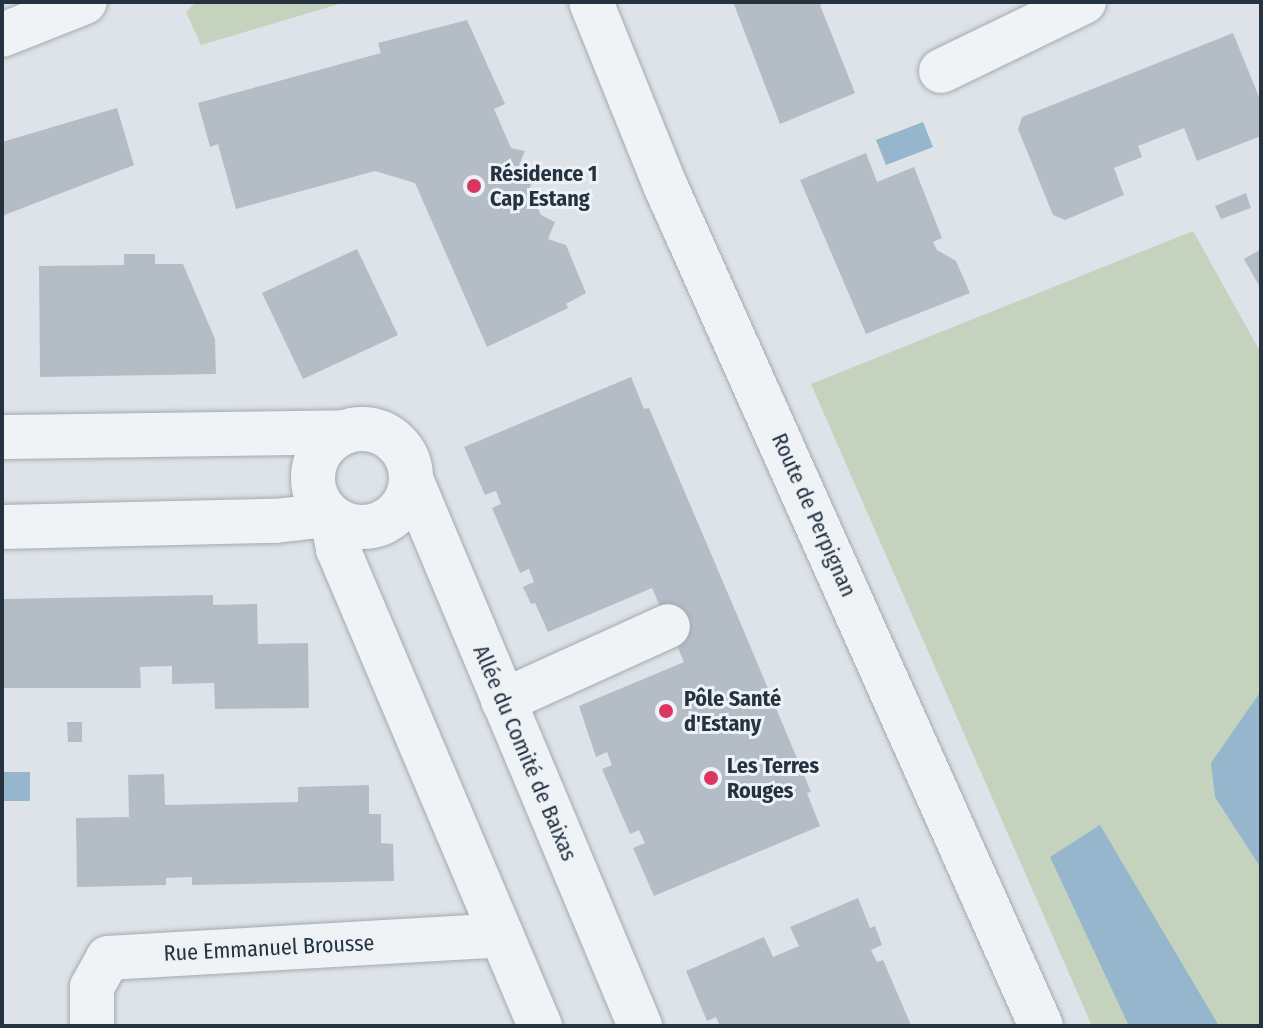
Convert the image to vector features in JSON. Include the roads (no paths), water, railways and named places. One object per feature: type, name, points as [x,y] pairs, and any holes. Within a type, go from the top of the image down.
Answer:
[{"type":"street","points":[[2,35],[85,2]]},
{"type":"street","name":"Route de Perpignan","points":[[591,2],[665,185],[1041,1026]]},
{"type":"street","points":[[941,71],[1084,2]]},
{"type":"street","name":"Allée du Comité de Baixas","points":[[2,437],[373,430],[388,437],[405,455],[411,479],[640,1026]]},
{"type":"street","points":[[345,432],[324,446],[312,473],[314,493],[330,516],[338,549],[540,1026]]},
{"type":"street","points":[[2,527],[275,521],[330,516],[354,527],[387,521],[401,508],[411,479]]},
{"type":"street","points":[[503,701],[668,626]]},
{"type":"street","name":"Rue Emmanuel Brousse","points":[[92,1026],[92,987],[108,958],[501,935]]},
{"type":"water","points":[[923,122],[933,147],[886,165],[876,140]]},
{"type":"water","points":[[1261,691],[1261,868],[1215,797],[1211,763]]},
{"type":"water","points":[[2,772],[30,772],[30,801],[2,801]]},
{"type":"water","points":[[1100,825],[1219,1026],[1129,1026],[1050,857]]},
{"type":"place","name":"Résidence 1 Cap Estang","points":[[474,186]]},
{"type":"place","name":"Pôle Santé d'Estany","points":[[666,711]]},
{"type":"place","name":"Les Terres Rouges","points":[[711,778]]}]
